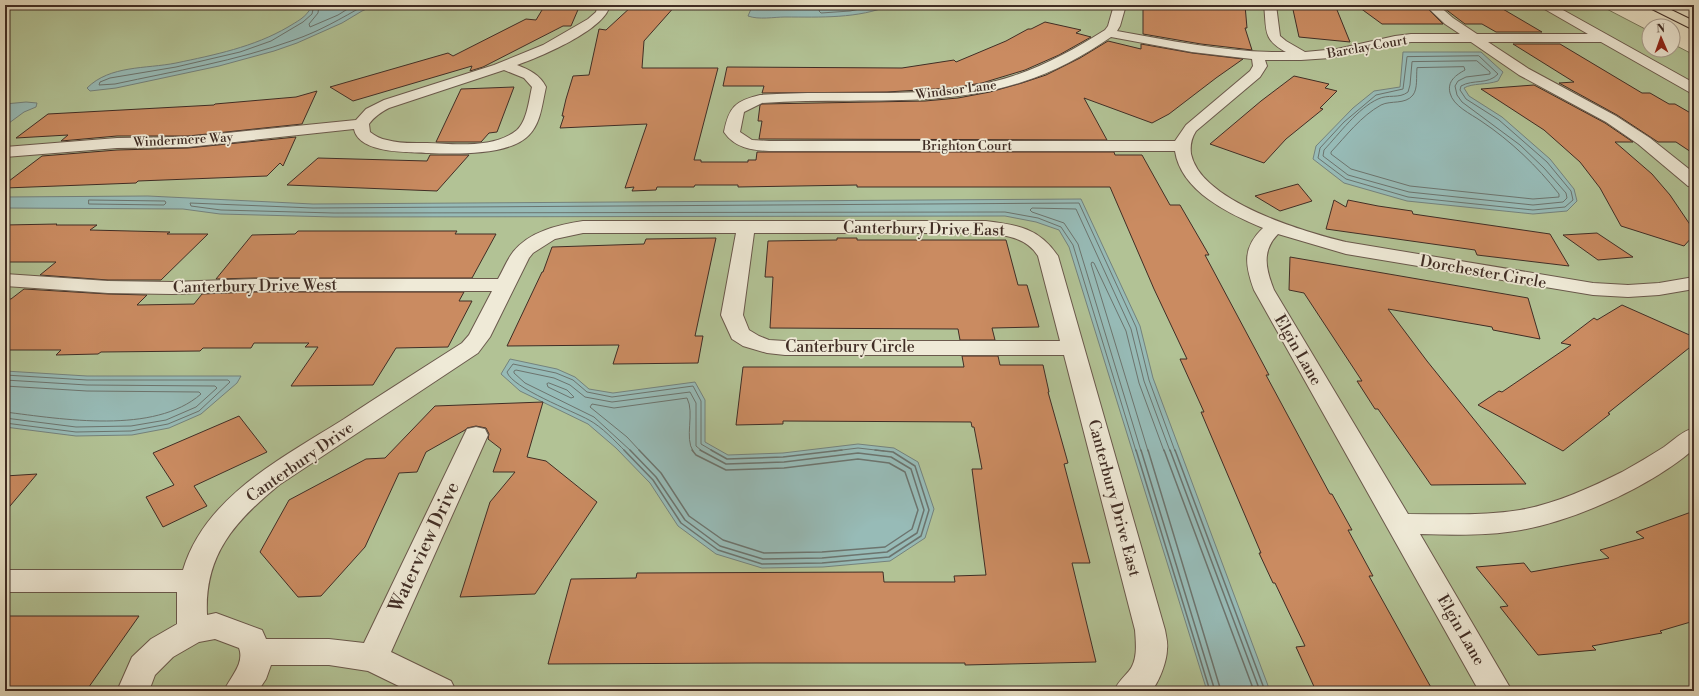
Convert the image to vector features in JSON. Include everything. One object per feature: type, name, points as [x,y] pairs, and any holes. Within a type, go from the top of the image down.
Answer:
[{"type":"highway","points":[[1652,5],[1694,26]]},
{"type":"street","points":[[505,66],[528,74],[538,82],[539,87],[532,118],[527,129],[521,134],[503,143],[464,149],[394,146],[374,142],[363,134],[361,124],[374,110],[392,102],[505,66],[529,56],[570,36],[601,14],[604,11],[604,5]]},
{"type":"street","points":[[1109,33],[1114,26],[1120,5]]},
{"type":"street","points":[[1270,5],[1274,37],[1282,44],[1302,56]]},
{"type":"street","points":[[1431,5],[1449,21],[1532,77],[1611,119],[1660,153],[1694,182]]},
{"type":"street","points":[[1545,5],[1694,89]]},
{"type":"street","name":"Barclay Court","points":[[1109,33],[1215,52],[1258,57],[1302,56],[1347,52],[1381,42],[1400,39],[1603,38]]},
{"type":"street","name":"Windsor Lane","points":[[753,145],[735,138],[732,132],[735,113],[738,108],[760,99],[921,96],[980,89],[1015,81],[1044,70],[1109,33]]},
{"type":"street","points":[[1258,57],[1260,66],[1255,74],[1191,128],[1184,137],[1182,146],[1183,158],[1189,170],[1215,195],[1235,208],[1276,227]]},
{"type":"street","name":"Windermere Way","points":[[5,152],[117,143],[188,142],[361,124]]},
{"type":"street","name":"Brighton Court","points":[[753,145],[1182,146]]},
{"type":"street","name":"Canterbury Drive East","points":[[506,285],[520,256],[526,248],[542,238],[569,229],[583,227],[986,227],[1014,231],[1031,238],[1044,248],[1048,256],[1150,630],[1152,650],[1144,677],[1130,691]]},
{"type":"street","name":"Canterbury Circle","points":[[746,227],[732,315],[740,334],[751,341],[767,346],[785,348],[1073,348]]},
{"type":"street","name":"Dorchester Circle","points":[[1276,227],[1313,240],[1346,248],[1556,284],[1593,289],[1628,291],[1692,286]]},
{"type":"street","name":"Elgin Lane","points":[[1276,227],[1265,236],[1260,244],[1255,261],[1256,270],[1264,290],[1496,691]]},
{"type":"street","name":"Canterbury Drive West","points":[[5,280],[108,287],[172,288],[255,285],[506,285]]},
{"type":"street","name":"Canterbury Drive","points":[[192,630],[194,581],[200,561],[209,544],[234,511],[250,495],[285,468],[470,348],[479,337],[506,285]]},
{"type":"street","name":"Waterview Drive","points":[[373,658],[476,435]]},
{"type":"street","points":[[1399,524],[1478,524],[1544,515],[1602,493],[1652,467],[1694,436]]},
{"type":"street","points":[[5,581],[194,581]]},
{"type":"street","points":[[133,691],[143,667],[162,648],[192,630],[216,626],[251,639],[256,652],[255,669],[240,691]]},
{"type":"street","points":[[256,652],[329,652],[373,658],[440,691]]},
{"type":"green space","points":[[5,5],[1599,5],[1641,27],[1641,58],[1681,58],[1681,48],[1694,55],[1694,691],[5,691]]},
{"type":"water","points":[[5,5],[77,5],[5,9]]},
{"type":"water","points":[[306,5],[376,5],[362,11],[342,23],[297,43],[274,51],[219,66],[116,88],[90,91],[87,88],[106,75],[129,69],[165,65],[205,57],[234,50],[262,40],[301,19],[307,14],[311,7]]},
{"type":"water","points":[[831,5],[891,5],[865,13],[839,16],[762,18],[748,16],[751,9],[810,8]]},
{"type":"water","points":[[1403,52],[1481,52],[1503,72],[1498,81],[1471,85],[1464,88],[1469,96],[1502,117],[1550,159],[1574,189],[1577,201],[1567,211],[1533,214],[1407,201],[1344,183],[1313,159],[1316,146],[1353,108],[1374,91],[1400,87]]},
{"type":"water","points":[[26,102],[37,103],[36,107],[24,112],[5,126],[5,104]]},
{"type":"water","points":[[148,196],[313,204],[1081,199],[1140,326],[1153,378],[1270,691],[1207,691],[1069,247],[1059,230],[1036,222],[1005,216],[334,217],[220,214],[183,209],[5,208],[5,197]]},
{"type":"water","points":[[510,359],[557,369],[575,377],[589,389],[613,393],[695,382],[705,400],[705,442],[728,455],[783,453],[858,444],[894,448],[918,462],[934,509],[925,538],[890,561],[823,567],[762,568],[716,554],[678,526],[650,483],[616,448],[588,424],[520,391],[501,374]]},
{"type":"water","points":[[5,371],[87,376],[241,376],[237,383],[201,414],[169,428],[132,435],[76,436],[5,427]]},
{"type":"building","points":[[545,5],[580,5],[571,26],[563,26],[483,67],[470,71],[472,66],[353,101],[330,87],[448,53],[453,56],[526,19],[536,20]]},
{"type":"building","points":[[676,5],[644,41],[642,68],[718,68],[694,160],[701,160],[701,162],[748,162],[748,160],[756,160],[757,152],[1114,152],[1115,155],[1142,155],[1170,205],[1180,205],[1209,255],[1205,255],[1269,375],[1266,375],[1330,494],[1332,494],[1352,530],[1348,530],[1373,576],[1369,576],[1433,691],[1316,691],[1296,647],[1305,646],[1259,553],[1261,553],[1201,412],[1204,412],[1180,359],[1187,359],[1154,289],[1110,187],[857,187],[857,185],[738,187],[738,185],[695,185],[694,187],[657,187],[656,190],[632,191],[634,187],[625,188],[647,124],[560,128],[564,116],[562,116],[566,99],[573,76],[589,75],[599,29],[606,30],[632,6]]},
{"type":"building","points":[[1143,5],[1245,5],[1247,28],[1245,28],[1252,50],[1201,44],[1143,34]]},
{"type":"building","points":[[1292,5],[1335,5],[1350,42],[1299,37]]},
{"type":"building","points":[[1356,5],[1424,5],[1443,24],[1382,24]]},
{"type":"building","points":[[1440,5],[1496,5],[1542,32],[1496,32],[1482,24],[1465,24]]},
{"type":"building","points":[[1045,22],[1081,30],[1076,33],[1091,37],[1059,55],[1025,70],[982,83],[951,88],[887,92],[762,93],[764,86],[723,86],[727,67],[902,68],[954,60],[956,62],[1006,41]]},
{"type":"building","points":[[1108,41],[1141,49],[1141,44],[1192,53],[1243,59],[1169,114],[1152,123],[1084,98],[1107,140],[759,139],[762,121],[758,121],[760,105],[762,104],[925,101],[958,98],[990,92],[1046,75],[1080,58]]},
{"type":"building","points":[[1513,44],[1560,44],[1642,93],[1650,93],[1669,104],[1675,104],[1694,115],[1694,154],[1676,142],[1658,142],[1617,115],[1559,83],[1574,82]]},
{"type":"building","points":[[1294,76],[1329,84],[1325,88],[1337,91],[1320,108],[1323,109],[1286,139],[1264,163],[1210,144],[1261,101]]},
{"type":"building","points":[[1534,85],[1605,123],[1633,142],[1615,142],[1652,174],[1670,195],[1693,229],[1693,236],[1684,246],[1621,226],[1600,188],[1580,162],[1544,130],[1481,89]]},
{"type":"building","points":[[514,87],[497,132],[489,133],[481,142],[436,142],[461,89]]},
{"type":"building","points":[[317,91],[302,124],[188,136],[117,136],[61,141],[68,135],[16,138],[48,114],[214,105],[296,97]]},
{"type":"building","points":[[296,137],[283,166],[280,163],[267,176],[5,188],[5,184],[42,156],[117,150],[188,148]]},
{"type":"building","points":[[430,155],[469,155],[437,191],[287,185],[318,158],[427,161]]},
{"type":"building","points":[[1298,184],[1312,201],[1280,211],[1255,196]]},
{"type":"building","points":[[1334,200],[1346,207],[1348,200],[1412,211],[1413,214],[1550,234],[1569,266],[1477,255],[1475,250],[1326,229]]},
{"type":"building","points":[[57,224],[56,225],[97,225],[90,230],[170,232],[167,234],[208,234],[161,280],[108,280],[40,275],[56,262],[5,262],[5,225]]},
{"type":"building","points":[[298,231],[457,231],[455,234],[496,234],[472,278],[216,279],[252,235],[295,234]]},
{"type":"building","points":[[1597,233],[1633,257],[1598,260],[1563,235]]},
{"type":"building","points":[[716,238],[695,336],[703,336],[698,363],[613,364],[619,345],[507,346],[543,272],[552,247],[644,244],[646,239]]},
{"type":"building","points":[[837,238],[857,238],[857,240],[1006,240],[1018,285],[1027,285],[1039,327],[992,328],[995,340],[960,340],[958,329],[770,328],[773,277],[765,277],[768,241],[837,240]]},
{"type":"building","points":[[1290,257],[1528,298],[1540,339],[1493,330],[1492,327],[1388,309],[1427,361],[1526,484],[1431,485],[1378,409],[1375,409],[1357,381],[1362,381],[1304,293],[1289,290]]},
{"type":"building","points":[[24,289],[147,295],[137,305],[194,304],[202,294],[255,292],[464,292],[459,301],[472,301],[448,347],[396,348],[373,385],[291,386],[318,347],[305,347],[309,343],[254,343],[251,348],[203,348],[200,351],[101,352],[98,354],[56,355],[61,350],[5,350],[5,299],[11,299]]},
{"type":"building","points":[[1622,305],[1694,337],[1694,344],[1563,451],[1478,405],[1499,391],[1502,392],[1571,345],[1561,343],[1594,318],[1597,320]]},
{"type":"building","points":[[962,356],[998,356],[1000,365],[1043,365],[1048,392],[1068,463],[1064,464],[1090,563],[1072,563],[1096,662],[965,665],[965,663],[548,664],[571,579],[636,578],[637,573],[883,572],[884,582],[955,582],[954,576],[986,575],[972,469],[982,469],[974,427],[972,427],[971,422],[783,421],[783,424],[736,425],[743,367],[964,367]]},
{"type":"building","points":[[543,402],[527,457],[546,461],[597,502],[535,594],[460,597],[490,502],[515,472],[493,472],[501,449],[488,439],[489,434],[486,428],[476,426],[467,428],[426,452],[417,472],[399,473],[365,547],[321,596],[298,597],[260,552],[289,500],[366,459],[385,458],[435,406]]},
{"type":"building","points":[[239,416],[267,452],[194,486],[207,506],[163,527],[146,497],[174,485],[153,453]]},
{"type":"building","points":[[37,474],[5,512],[5,476]]},
{"type":"building","points":[[1694,511],[1694,621],[1660,631],[1662,633],[1592,646],[1596,650],[1538,655],[1500,607],[1508,606],[1476,567],[1524,563],[1531,572],[1609,558],[1600,550],[1644,538],[1636,532]]},
{"type":"building","points":[[5,616],[139,616],[86,691],[5,691]]}]
